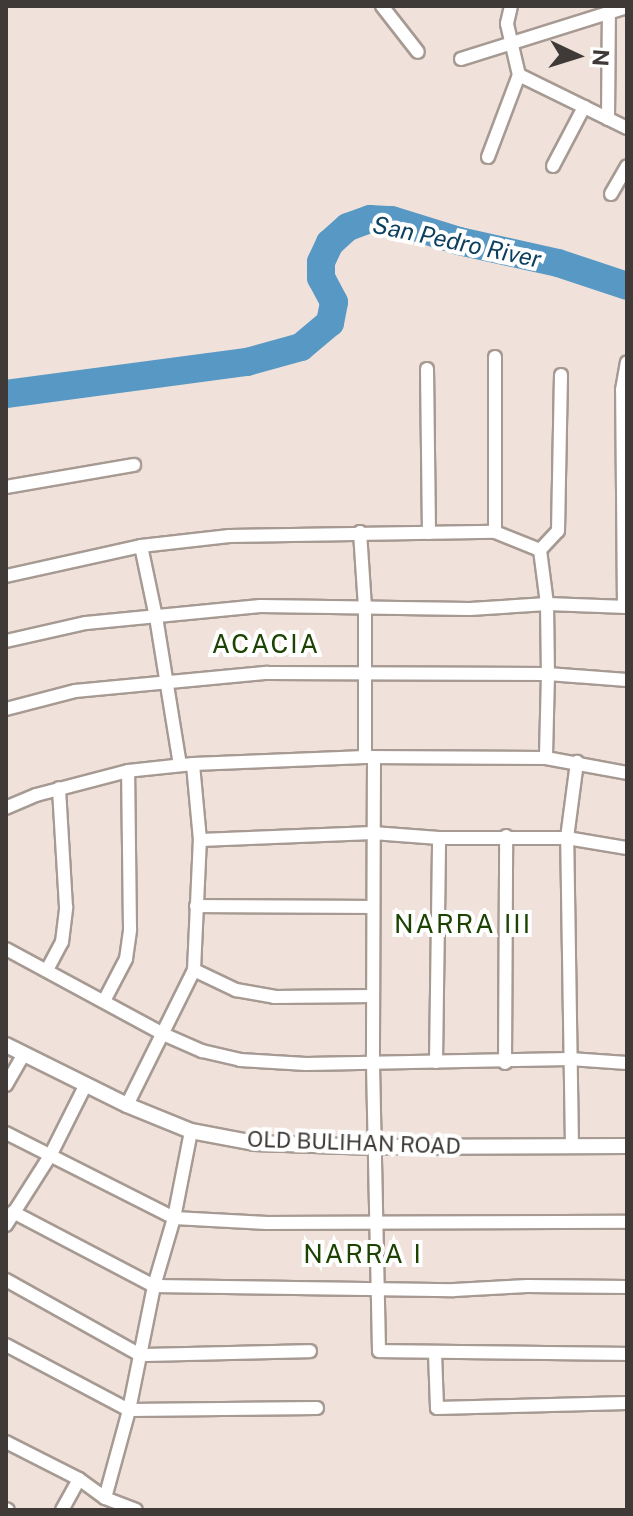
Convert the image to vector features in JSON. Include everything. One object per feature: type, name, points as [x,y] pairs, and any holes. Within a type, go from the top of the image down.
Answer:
[{"type":"street","points":[[382,6],[418,52]]},
{"type":"street","points":[[488,157],[519,75],[507,24],[511,6]]},
{"type":"street","points":[[461,59],[627,7]]},
{"type":"street","points":[[608,119],[609,12]]},
{"type":"street","points":[[519,75],[627,128]]},
{"type":"street","points":[[553,166],[584,107]]},
{"type":"street","points":[[611,194],[627,166]]},
{"type":"street","points":[[495,357],[495,532]]},
{"type":"street","points":[[6,641],[86,623],[260,606],[470,609],[547,604],[626,607],[622,390],[627,362]]},
{"type":"street","points":[[427,369],[429,533]]},
{"type":"street","points":[[540,550],[558,531],[561,375]]},
{"type":"street","points":[[6,487],[134,465]]},
{"type":"street","points":[[360,532],[373,833],[373,1064],[379,1222],[379,1351],[627,1354]]},
{"type":"street","points":[[6,576],[141,546],[229,536],[495,532],[540,550]]},
{"type":"street","points":[[127,1105],[194,970],[200,840],[141,546]]},
{"type":"street","points":[[540,550],[547,604],[546,758]]},
{"type":"street","points":[[6,709],[75,691],[267,673],[548,674],[627,680]]},
{"type":"street","points":[[6,808],[59,788],[128,771],[187,764],[369,757],[546,758],[627,773]]},
{"type":"street","points":[[572,1146],[567,838],[577,762]]},
{"type":"street","points":[[104,1001],[126,959],[130,929],[128,771]]},
{"type":"street","points":[[47,970],[62,942],[66,907],[59,788]]},
{"type":"street","points":[[200,840],[373,833],[439,838],[567,838],[627,848]]},
{"type":"street","points":[[505,1063],[506,836]]},
{"type":"street","points":[[436,1062],[439,838]]},
{"type":"street","points":[[196,906],[373,907]]},
{"type":"street","points":[[6,949],[163,1034],[202,1051],[240,1060],[373,1064],[570,1059],[627,1063]]},
{"type":"street","points":[[194,970],[236,990],[274,997],[373,996]]},
{"type":"street","name":"OLD BULIHAN ROAD","points":[[6,1045],[127,1105],[191,1131],[254,1143],[374,1147],[627,1146]]},
{"type":"street","points":[[6,1085],[23,1055]]},
{"type":"street","points":[[6,1225],[50,1156],[86,1084]]},
{"type":"street","points":[[105,1498],[129,1410],[154,1286],[174,1218],[191,1131]]},
{"type":"street","points":[[6,1133],[174,1218],[267,1223],[627,1222]]},
{"type":"street","points":[[13,1212],[154,1286],[377,1289],[627,1287]]},
{"type":"street","points":[[6,1280],[140,1355],[310,1351]]},
{"type":"street","points":[[6,1345],[129,1410],[317,1408]]},
{"type":"street","points":[[435,1353],[437,1408],[627,1403]]},
{"type":"street","points":[[6,1442],[79,1479],[105,1498],[136,1510]]},
{"type":"street","points":[[62,1510],[79,1479]]},
{"type":"waterway","name":"San Pedro River","points":[[6,394],[247,362],[301,347],[330,323],[334,302],[321,278],[321,262],[330,243],[348,227],[370,219],[392,220],[459,241],[558,263],[627,286]]},
{"type":"district","name":"ACACIA","points":[[266,644]]},
{"type":"district","name":"NARRA III","points":[[463,924]]},
{"type":"district","name":"NARRA I","points":[[363,1254]]}]
